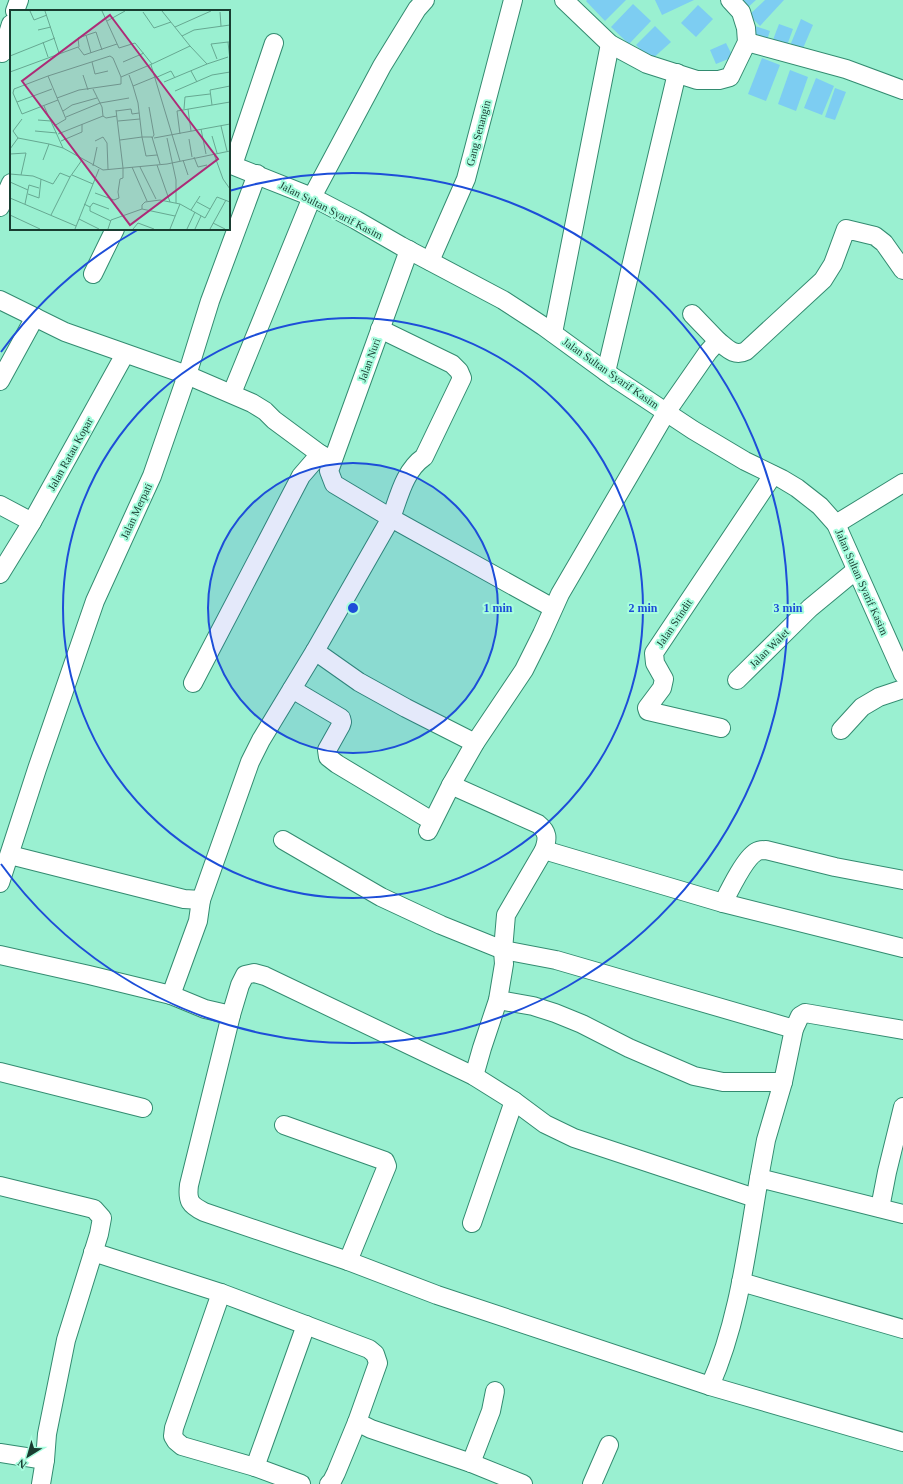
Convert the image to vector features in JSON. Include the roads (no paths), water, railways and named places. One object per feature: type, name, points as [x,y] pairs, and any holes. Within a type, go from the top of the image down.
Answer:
[{"type":"street","points":[[15,10],[19,0]]},
{"type":"street","points":[[232,393],[312,198],[382,66],[417,9],[425,0]]},
{"type":"street","name":"Gang Senangin","points":[[430,261],[466,179],[513,0]]},
{"type":"street","points":[[564,0],[610,44],[647,64],[697,80],[719,80],[730,77],[747,42],[746,28],[741,12],[730,0]]},
{"type":"street","points":[[4,55],[10,28]]},
{"type":"street","points":[[747,42],[846,69],[903,90]]},
{"type":"street","points":[[231,164],[274,43]]},
{"type":"street","points":[[553,333],[610,44]]},
{"type":"street","points":[[606,372],[677,73]]},
{"type":"street","name":"Jalan Sultan Syarif Kasim","points":[[231,164],[312,198],[356,220],[503,300],[553,333],[606,372],[693,430],[745,462],[782,479],[807,496],[820,506],[836,524],[902,670]]},
{"type":"street","name":"Jalan Merpati","points":[[0,882],[7,849],[37,769],[95,601],[152,476],[187,375],[210,301],[257,174]]},
{"type":"street","points":[[0,207],[10,185]]},
{"type":"street","points":[[692,314],[718,341],[733,352],[738,353],[746,350],[823,280],[833,264],[846,229],[875,236],[884,243],[903,270]]},
{"type":"street","points":[[93,274],[115,230]]},
{"type":"street","name":"Jalan Nuri","points":[[327,461],[380,329],[409,250]]},
{"type":"street","points":[[0,300],[66,332],[187,375],[232,393],[265,410],[274,420],[327,461],[334,484],[390,518],[553,608]]},
{"type":"street","points":[[0,381],[35,317]]},
{"type":"street","points":[[171,995],[198,921],[201,900],[250,762],[261,740],[315,652],[390,518],[408,473],[415,463],[424,457],[462,378],[459,370],[437,355],[380,329]]},
{"type":"street","points":[[292,689],[341,718],[341,725],[327,750],[328,758],[430,826],[451,785],[476,743],[524,670],[560,594],[666,411],[718,341]]},
{"type":"street","name":"Jalan Ratau Kopar","points":[[0,574],[32,522],[125,354]]},
{"type":"street","points":[[193,683],[301,476],[327,461]]},
{"type":"street","name":"Jalan Srindit","points":[[721,728],[648,711],[647,708],[662,688],[664,679],[655,663],[654,653],[773,475]]},
{"type":"street","points":[[836,524],[903,484]]},
{"type":"street","points":[[0,505],[32,522]]},
{"type":"street","name":"Jalan Walet","points":[[737,680],[810,608],[856,570]]},
{"type":"street","points":[[315,652],[359,682],[406,708],[476,743]]},
{"type":"street","points":[[841,730],[862,707],[879,697],[903,689]]},
{"type":"street","points":[[451,785],[538,824],[544,829],[547,835],[544,850],[506,915],[503,950],[504,964],[498,1000],[474,1076]]},
{"type":"street","points":[[283,840],[382,896],[441,925],[503,950],[556,960],[794,1029]]},
{"type":"street","points":[[7,849],[184,899],[201,900]]},
{"type":"street","points":[[544,850],[723,904],[903,948]]},
{"type":"street","points":[[723,904],[747,862],[754,853],[760,850],[766,850],[847,870],[903,880]]},
{"type":"street","points":[[0,955],[171,995],[205,1009],[231,1015]]},
{"type":"street","points":[[755,1198],[574,1138],[545,1124],[514,1101],[474,1076],[265,976],[254,973],[245,975],[240,984],[231,1015],[188,1194],[190,1201],[195,1208],[204,1212],[348,1261],[437,1295],[710,1386],[903,1442]]},
{"type":"street","points":[[498,1000],[533,1006],[555,1013],[582,1024],[629,1048],[694,1076],[723,1082],[783,1082]]},
{"type":"street","points":[[710,1386],[724,1352],[741,1282],[766,1140],[783,1082],[794,1029],[800,1016],[805,1013],[903,1030]]},
{"type":"street","points":[[0,1072],[143,1108]]},
{"type":"street","points":[[472,1222],[514,1101]]},
{"type":"street","points":[[880,1208],[903,1107]]},
{"type":"street","points":[[284,1125],[385,1161],[387,1164],[348,1261]]},
{"type":"street","points":[[759,1178],[903,1214]]},
{"type":"street","points":[[0,1186],[94,1209],[102,1218],[100,1234],[66,1340],[47,1434],[41,1484]]},
{"type":"street","points":[[93,1252],[221,1293],[306,1324],[369,1349],[375,1354],[378,1364],[357,1422],[336,1473],[329,1484]]},
{"type":"street","points":[[741,1282],[903,1329]]},
{"type":"street","points":[[221,1293],[174,1428],[173,1436],[182,1446],[255,1467],[301,1484]]},
{"type":"street","points":[[255,1467],[306,1324]]},
{"type":"street","points":[[471,1463],[492,1411],[495,1391]]},
{"type":"street","points":[[357,1422],[371,1429],[471,1463],[522,1484]]},
{"type":"street","points":[[592,1484],[609,1445]]},
{"type":"street","points":[[0,1453],[45,1460]]}]
